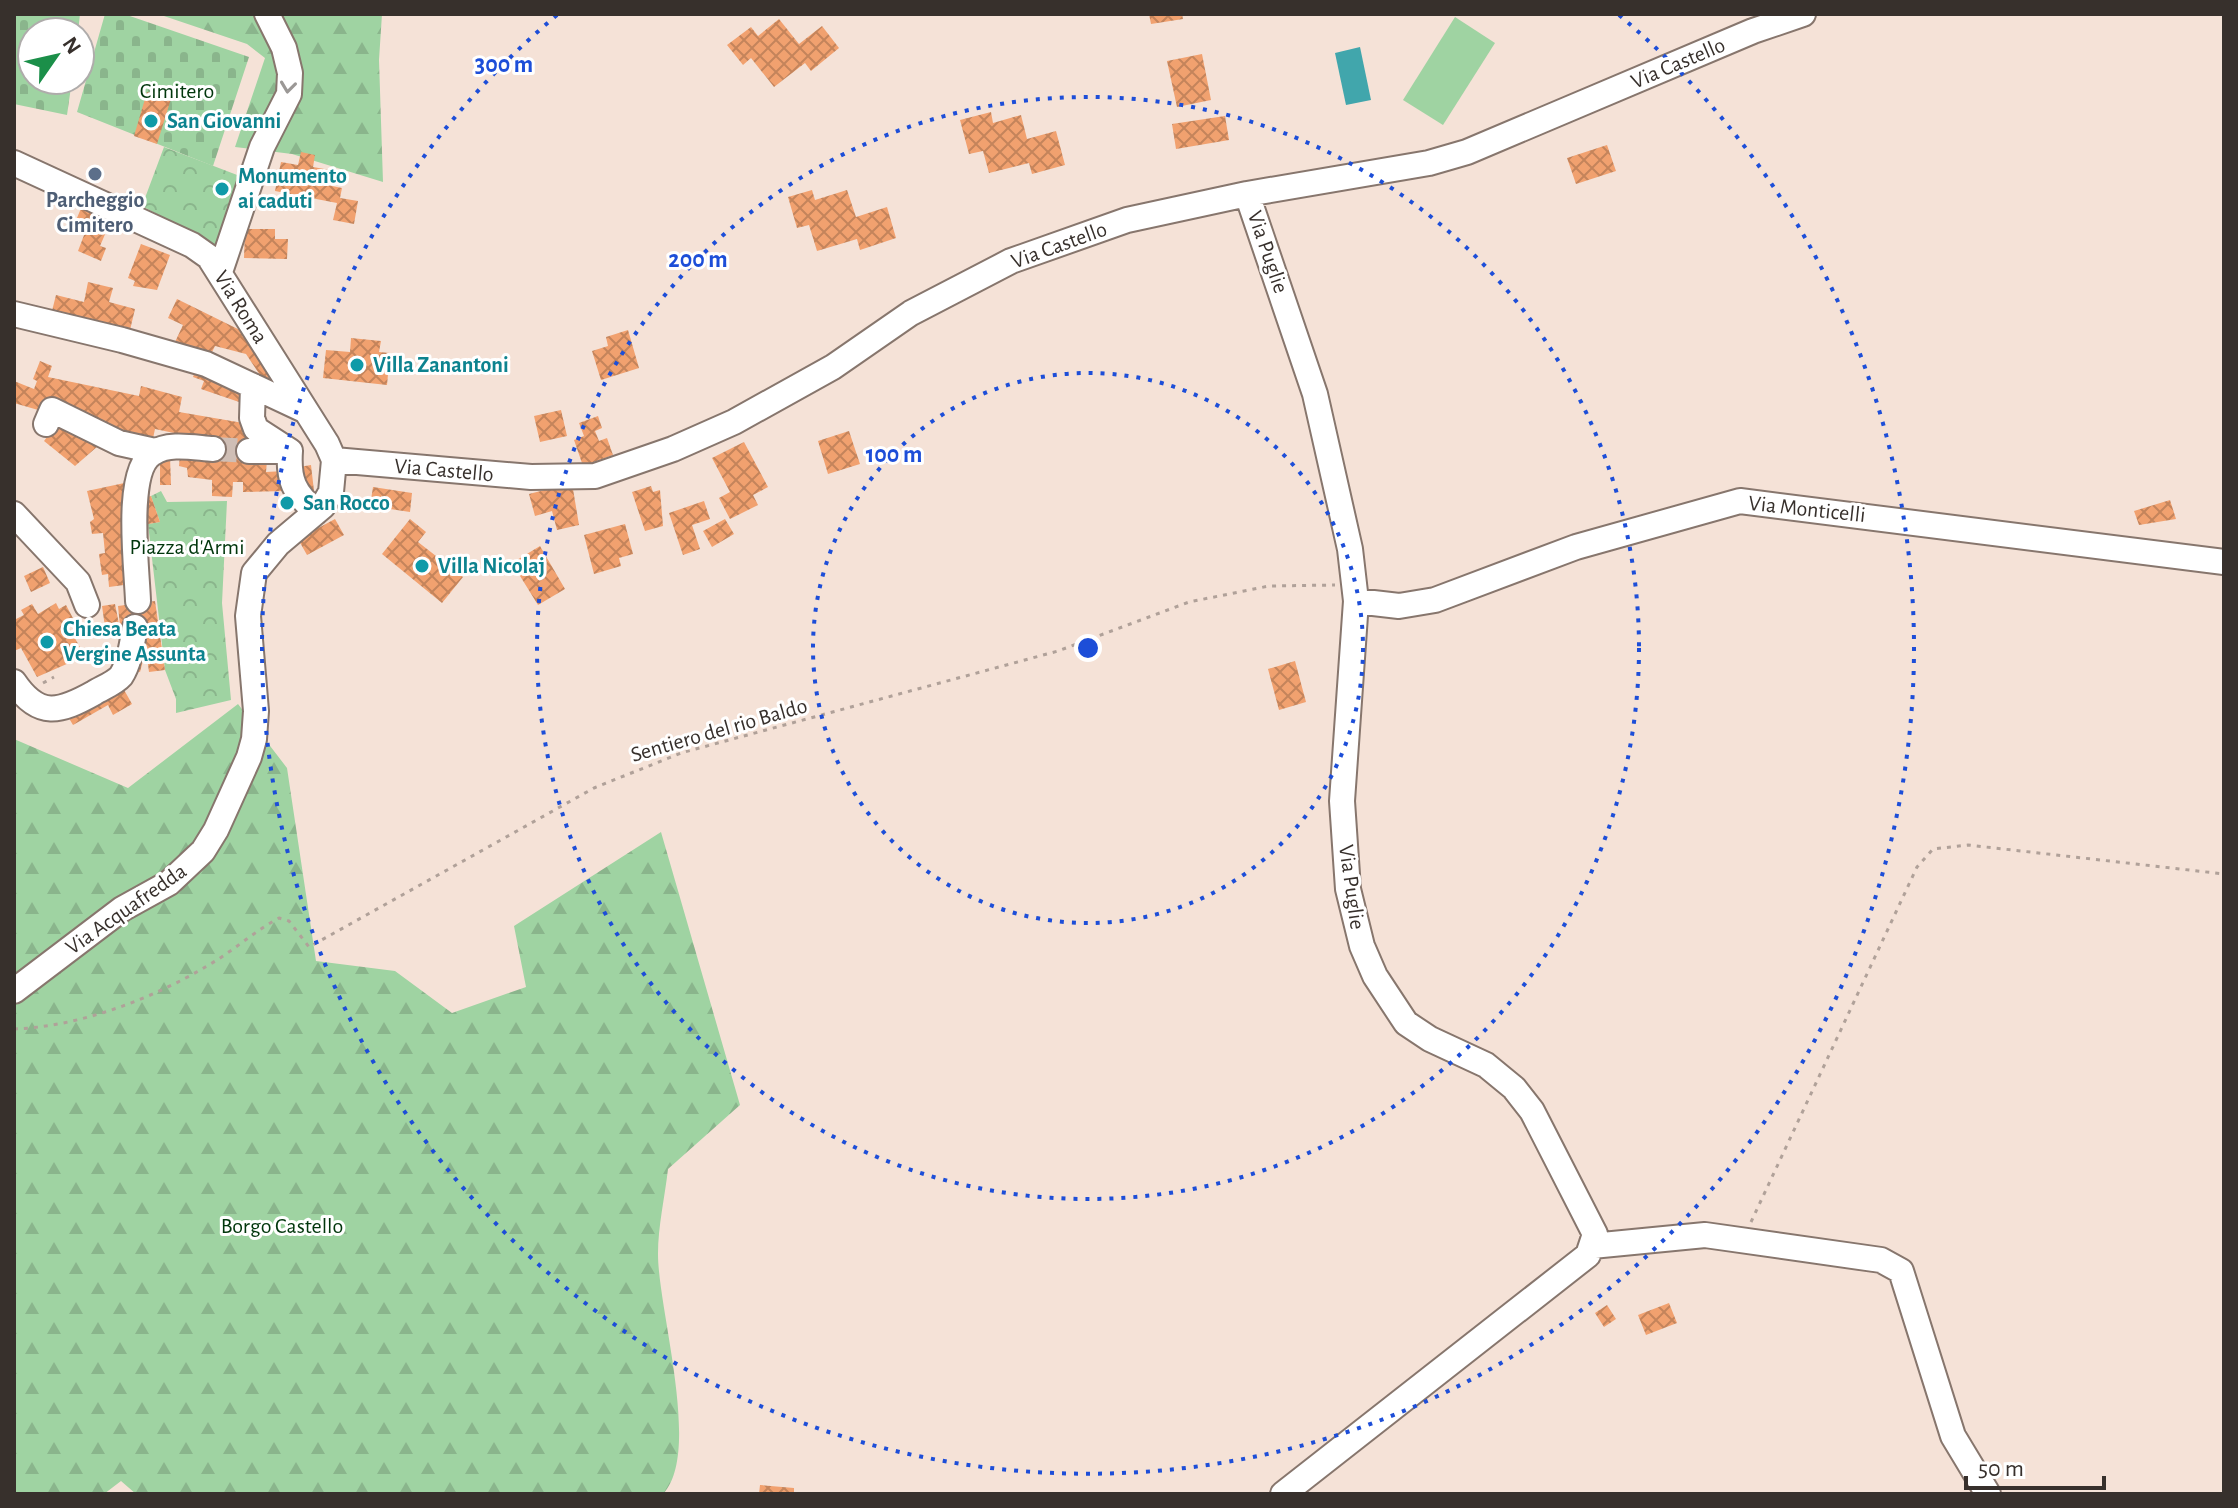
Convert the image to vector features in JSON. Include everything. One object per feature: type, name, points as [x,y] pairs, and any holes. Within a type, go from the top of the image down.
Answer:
[{"type":"street","points":[[220,272],[262,147],[289,94],[290,73],[284,48],[267,14]]},
{"type":"street","name":"Via Castello","points":[[334,460],[531,477],[595,476],[673,449],[734,422],[833,367],[911,313],[1011,261],[1127,220],[1247,194],[1429,163],[1467,152],[1753,31],[1803,14]]},
{"type":"street","name":"Via Roma","points":[[14,163],[192,245],[209,257],[318,428],[334,460]]},
{"type":"street","name":"Via Puglie","points":[[1247,194],[1315,394],[1337,483],[1355,594],[1342,801],[1348,889],[1362,946],[1375,976],[1406,1023],[1430,1039],[1486,1065],[1514,1088],[1532,1111],[1590,1219],[1595,1234],[1592,1246]]},
{"type":"street","points":[[14,314],[206,364],[304,410]]},
{"type":"street","points":[[253,386],[252,418],[256,429],[290,451]]},
{"type":"street","points":[[46,424],[52,410],[119,443],[155,451]]},
{"type":"street","points":[[138,601],[137,477],[142,461],[155,451],[169,447],[213,449]]},
{"type":"street","points":[[249,451],[290,451]]},
{"type":"street","points":[[290,451],[290,483],[299,497],[316,512],[331,492],[334,460]]},
{"type":"street","name":"Via Monticelli","points":[[1355,594],[1399,606],[1435,600],[1576,547],[1740,501],[2224,562]]},
{"type":"street","name":"Via Acquafredda","points":[[14,991],[122,909],[169,883],[203,851],[216,830],[254,739],[256,711],[248,616],[254,573],[278,544],[316,512]]},
{"type":"street","points":[[14,514],[78,582],[87,605]]},
{"type":"street","points":[[19,689],[48,709],[64,710],[120,677],[130,655],[135,627]]},
{"type":"street","points":[[1283,1494],[1588,1255],[1592,1246],[1705,1235],[1881,1260],[1901,1271],[1953,1436],[1988,1494]]},
{"type":"path","name":"Sentiero del rio Baldo","points":[[14,1029],[42,1028],[145,995],[205,968],[279,918],[289,921],[309,947],[594,788],[681,753],[1058,651],[1189,602],[1269,586],[1306,583],[1355,594]]},
{"type":"path","points":[[1743,1240],[1917,867],[1933,849],[1968,845],[2224,874]]},
{"type":"green space","points":[[14,14],[80,14],[16,16],[16,96],[70,96],[67,115],[14,104]]},
{"type":"green space","name":"Cimitero","points":[[105,14],[124,14],[249,57],[213,166],[77,112],[82,96],[96,96],[96,46]]},
{"type":"green space","points":[[158,14],[382,14],[379,60],[383,182],[292,154],[235,147],[265,58],[247,44]]},
{"type":"green space","points":[[1455,17],[1495,43],[1443,125],[1403,100]]},
{"type":"green space","points":[[164,147],[245,178],[220,256],[205,240],[142,206]]},
{"type":"green space","name":"Piazza d'Armi","points":[[161,491],[167,502],[227,501],[222,603],[231,700],[176,713],[176,699],[165,670],[148,524],[160,522],[151,496]]},
{"type":"green space","name":"Borgo Castello","points":[[238,704],[287,768],[316,961],[395,971],[452,1013],[526,987],[514,926],[661,832],[740,1105],[668,1169],[658,1254],[679,1415],[679,1447],[674,1474],[663,1494],[136,1494],[121,1481],[104,1494],[14,1494],[14,739],[128,788]]},
{"type":"water","points":[[1360,47],[1371,100],[1346,105],[1335,53]]},
{"type":"building","points":[[1149,14],[1182,14],[1183,19],[1151,24]]},
{"type":"building","points":[[779,19],[799,44],[822,26],[839,48],[811,71],[805,63],[774,87],[751,58],[743,65],[727,45],[751,27],[758,36]]},
{"type":"building","points":[[1202,54],[1211,100],[1177,107],[1167,61]]},
{"type":"building","name":"San Giovanni","points":[[147,92],[171,99],[157,144],[134,136]]},
{"type":"building","points":[[991,112],[993,123],[1021,115],[1027,139],[1056,131],[1065,165],[1032,174],[1029,163],[989,173],[983,151],[969,154],[960,120]]},
{"type":"building","points":[[1225,116],[1229,140],[1176,149],[1172,124]]},
{"type":"building","points":[[1607,145],[1616,171],[1576,184],[1567,158]]},
{"type":"building","points":[[301,152],[315,155],[313,167],[330,170],[327,185],[342,188],[340,198],[358,201],[354,224],[333,220],[337,203],[275,191],[281,162],[298,165]]},
{"type":"building","points":[[812,190],[815,200],[847,190],[856,217],[887,207],[896,238],[860,250],[857,239],[817,251],[809,225],[797,228],[788,197]]},
{"type":"building","points":[[82,206],[112,218],[100,246],[106,248],[101,261],[78,251],[86,230],[74,225]]},
{"type":"building","points":[[245,229],[275,229],[275,239],[288,239],[287,259],[244,258]]},
{"type":"building","points":[[141,244],[170,255],[157,290],[133,286],[135,281],[128,278]]},
{"type":"building","points":[[88,282],[113,288],[109,302],[135,309],[130,330],[52,311],[56,295],[84,302]]},
{"type":"building","points":[[177,299],[250,335],[275,374],[264,381],[246,354],[215,346],[209,358],[175,342],[183,325],[168,318]]},
{"type":"building","points":[[628,330],[639,368],[601,380],[592,351],[608,346],[606,337]]},
{"type":"building","name":"Villa Zanantoni","points":[[351,338],[381,341],[379,352],[390,353],[387,385],[323,378],[326,350],[350,352]]},
{"type":"building","points":[[40,361],[52,366],[48,377],[139,396],[141,386],[182,397],[179,412],[249,424],[242,461],[267,461],[266,472],[285,471],[285,491],[243,492],[243,482],[233,482],[232,497],[212,496],[212,480],[188,477],[187,468],[179,466],[180,454],[174,433],[155,429],[152,443],[14,403],[14,381],[34,389],[37,381],[33,379]]},
{"type":"building","points":[[196,369],[245,386],[239,402],[201,389],[204,381],[193,377]]},
{"type":"building","points":[[561,410],[567,436],[540,442],[534,416]]},
{"type":"building","points":[[63,416],[106,439],[75,466],[44,441]]},
{"type":"building","points":[[598,416],[602,428],[595,431],[599,441],[607,438],[613,455],[583,466],[574,440],[584,436],[579,423]]},
{"type":"building","points":[[849,431],[860,464],[828,474],[818,441]]},
{"type":"building","points":[[744,442],[768,487],[753,495],[758,505],[730,519],[719,498],[730,492],[712,458]]},
{"type":"building","points":[[160,457],[170,457],[171,485],[160,485]]},
{"type":"building","points":[[311,465],[314,491],[301,492],[299,467]]},
{"type":"building","points":[[129,482],[131,584],[109,587],[108,574],[102,575],[99,554],[105,553],[103,533],[92,534],[90,522],[94,519],[87,491]]},
{"type":"building","points":[[572,483],[579,525],[557,530],[552,511],[535,516],[529,494]]},
{"type":"building","points":[[651,486],[653,492],[660,490],[663,526],[645,531],[632,492]]},
{"type":"building","points":[[373,487],[412,493],[410,512],[370,506]]},
{"type":"building","points":[[151,496],[160,522],[148,524],[143,498]]},
{"type":"building","points":[[2170,500],[2176,519],[2139,525],[2134,511]]},
{"type":"building","points":[[704,501],[710,519],[692,525],[700,549],[683,555],[669,513]]},
{"type":"building","points":[[335,519],[344,535],[307,555],[298,539]]},
{"type":"building","name":"Villa Nicolaj","points":[[410,519],[426,532],[418,542],[463,577],[442,603],[382,554]]},
{"type":"building","points":[[725,519],[734,534],[712,547],[703,531]]},
{"type":"building","points":[[625,524],[633,554],[619,558],[621,566],[594,574],[584,535]]},
{"type":"building","points":[[540,546],[565,589],[538,605],[512,563]]},
{"type":"building","points":[[43,567],[50,583],[31,592],[24,576]]},
{"type":"building","points":[[155,601],[165,670],[149,672],[147,657],[144,657],[140,672],[126,668],[137,625],[120,626],[118,606]]},
{"type":"building","name":"Chiesa Beata Vergine Assunta","points":[[56,603],[59,609],[66,605],[75,622],[68,626],[85,656],[37,677],[21,648],[14,651],[14,620],[24,615],[21,610],[32,604],[38,614]]},
{"type":"building","points":[[115,604],[119,624],[105,627],[102,606]]},
{"type":"building","points":[[1295,661],[1306,702],[1279,710],[1268,669]]},
{"type":"building","points":[[118,679],[132,704],[113,715],[108,705],[73,725],[64,710]]},
{"type":"building","points":[[1669,1303],[1677,1323],[1646,1335],[1638,1315]]},
{"type":"building","points":[[1607,1305],[1616,1319],[1604,1327],[1595,1313]]},
{"type":"building","points":[[760,1485],[794,1488],[794,1494],[759,1494]]},
{"type":"tunnel","points":[[213,449],[249,451]]},
{"type":"place","name":"San Giovanni","points":[[151,121]]},
{"type":"place","name":"Parcheggio Cimitero","points":[[95,174]]},
{"type":"place","name":"Monumento ai caduti","points":[[222,189]]},
{"type":"place","name":"Villa Zanantoni","points":[[357,365]]},
{"type":"place","name":"San Rocco","points":[[287,503]]},
{"type":"place","name":"Villa Nicolaj","points":[[422,566]]},
{"type":"place","name":"Chiesa Beata Vergine Assunta","points":[[47,642]]}]
